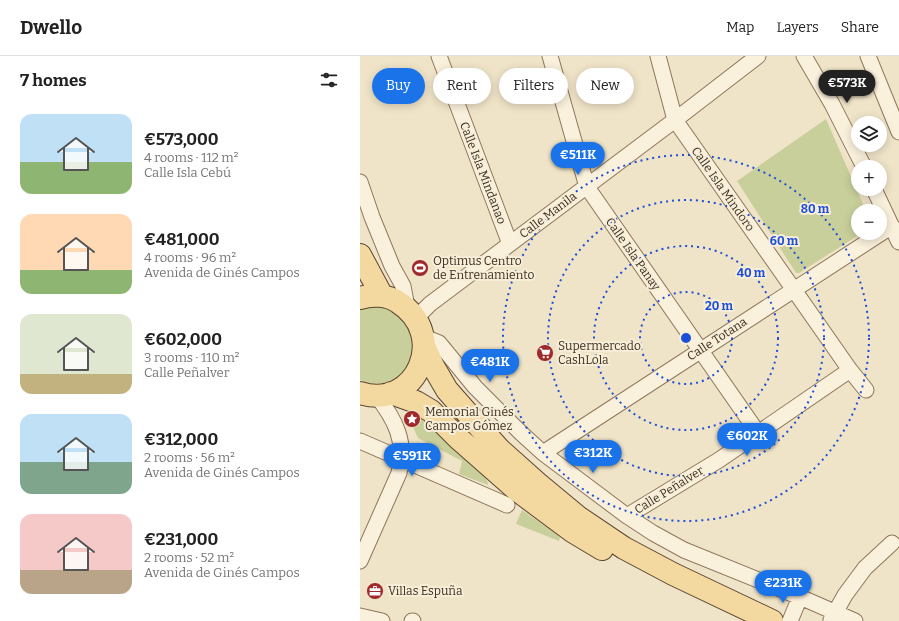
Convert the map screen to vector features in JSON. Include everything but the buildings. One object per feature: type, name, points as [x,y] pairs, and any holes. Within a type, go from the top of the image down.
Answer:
[{"type":"main road","points":[[360,255],[382,296]]},
{"type":"main road","points":[[360,298],[365,296],[382,296],[395,300],[418,327],[433,366],[447,390],[499,449],[537,483],[573,512],[624,548],[673,574],[764,617]]},
{"type":"main road","points":[[376,394],[402,388],[411,380],[418,369],[423,358],[418,327]]},
{"type":"main road","points":[[376,394],[416,402],[431,411],[458,438],[517,490],[572,531],[642,571],[764,617]]},
{"type":"street","name":"Calle Isla Mindanao","points":[[439,56],[510,244]]},
{"type":"street","name":"Calle Isla Panay","points":[[550,56],[587,186],[758,433]]},
{"type":"street","name":"Calle Isla Mindoro","points":[[658,56],[675,120],[850,370],[866,390]]},
{"type":"street","name":"Calle Manila","points":[[418,327],[430,304],[758,56]]},
{"type":"street","points":[[804,56],[832,104],[860,160]]},
{"type":"street","points":[[868,56],[899,132]]},
{"type":"street","points":[[360,182],[372,217],[392,266],[403,286],[418,327],[439,343],[475,387],[543,453],[627,516],[653,533],[684,550],[800,597],[833,616],[856,621]]},
{"type":"street","points":[[877,196],[899,242]]},
{"type":"street","name":"Calle Totana","points":[[543,453],[892,226]]},
{"type":"street","name":"Calle Peñalver","points":[[627,516],[719,460],[850,370]]},
{"type":"street","points":[[362,552],[399,473],[403,460],[398,432],[392,418],[376,394]]},
{"type":"street","points":[[360,441],[507,505]]},
{"type":"street","points":[[833,616],[845,594],[865,568],[892,543]]},
{"type":"street","points":[[790,621],[800,597]]},
{"type":"street","points":[[360,616],[382,621]]},
{"type":"green space","points":[[826,119],[851,176],[851,196],[859,196],[863,204],[851,204],[851,240],[799,273],[796,273],[737,181]]},
{"type":"green space","points":[[376,306],[389,308],[409,325],[414,349],[411,361],[404,371],[394,379],[383,383],[370,384],[360,380],[360,310]]},
{"type":"green space","points":[[410,413],[423,420],[485,477],[488,485],[459,474],[462,461],[418,438],[406,417]]},
{"type":"green space","points":[[522,510],[557,534],[560,538],[559,541],[516,524]]},
{"type":"place","name":"Optimus Centro de Entrenamiento","points":[[420,268]]},
{"type":"place","name":"Supermercado CashLola","points":[[545,353]]},
{"type":"place","name":"Memorial Ginés Campos Gómez","points":[[412,419]]},
{"type":"place","name":"Villas Espuña","points":[[375,591]]}]
